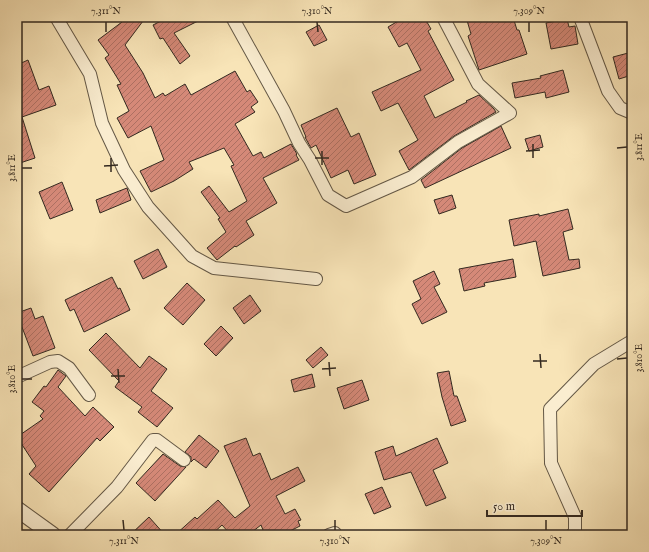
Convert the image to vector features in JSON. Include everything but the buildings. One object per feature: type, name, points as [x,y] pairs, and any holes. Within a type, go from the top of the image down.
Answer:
[{"type":"street","points":[[56,17],[90,74],[102,123],[124,170],[148,207],[192,256],[214,268],[316,279]]},
{"type":"street","points":[[232,17],[284,111],[299,143],[310,160],[328,196],[346,206],[412,177],[458,142],[510,113],[478,84],[443,17]]},
{"type":"street","points":[[580,17],[608,91],[620,108],[632,113]]},
{"type":"street","points":[[572,535],[575,532],[575,517],[550,463],[550,409],[594,364],[632,341]]},
{"type":"street","points":[[17,377],[50,362],[58,361],[69,368],[88,395]]},
{"type":"street","points":[[70,535],[117,487],[154,440],[157,440],[184,460]]},
{"type":"street","points":[[17,509],[53,535]]}]
